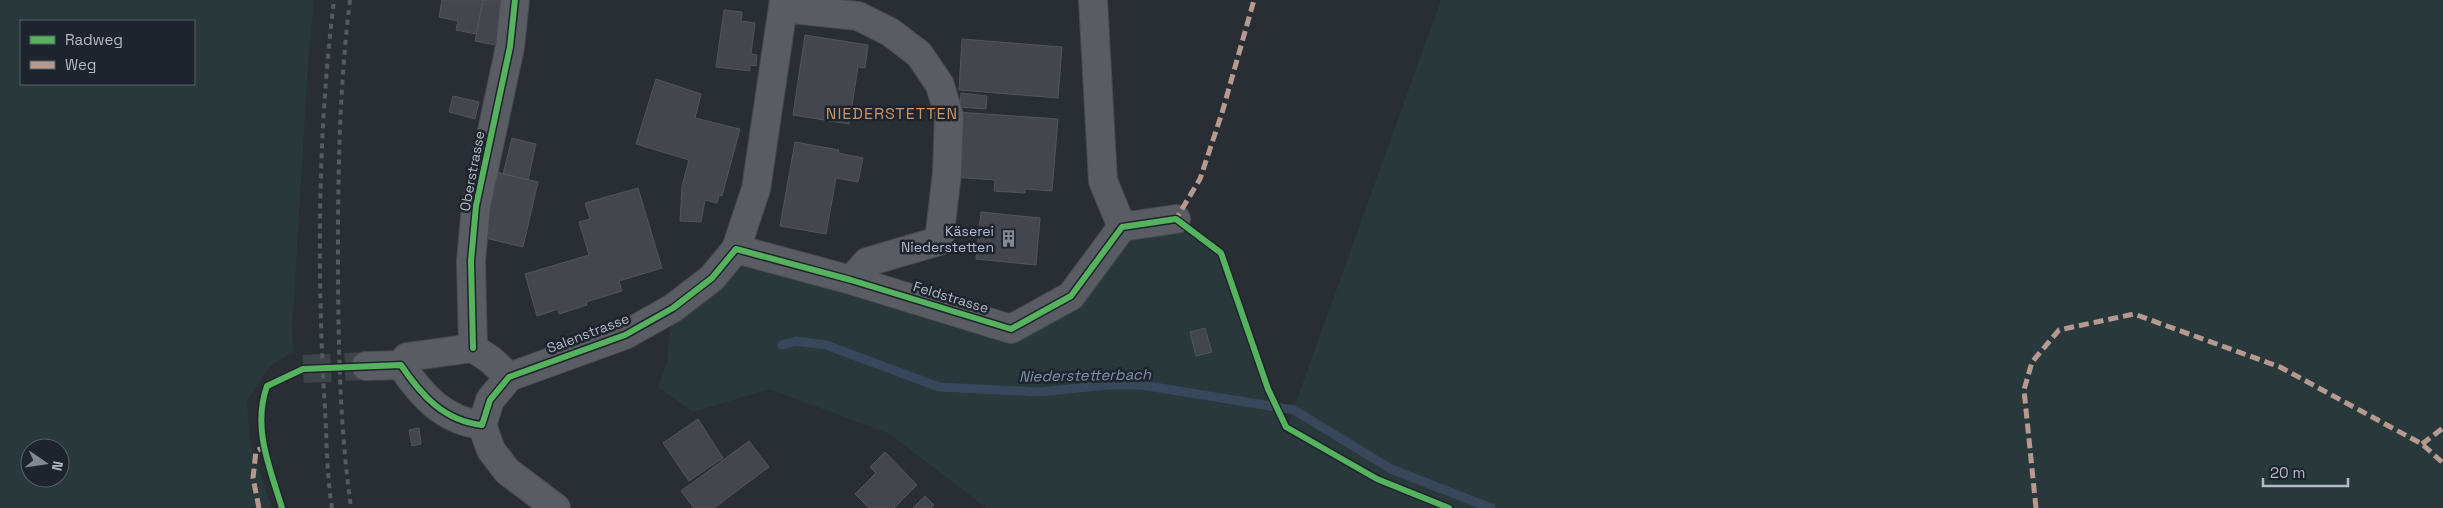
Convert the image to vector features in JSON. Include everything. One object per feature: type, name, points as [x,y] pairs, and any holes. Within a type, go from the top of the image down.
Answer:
[{"type":"street","name":"Oberstrasse","points":[[473,348],[471,261],[476,206],[510,47],[515,0]]},
{"type":"street","points":[[1093,0],[1103,181],[1122,227],[1176,219]]},
{"type":"street","points":[[783,4],[858,16],[890,32],[920,54],[940,85],[949,116],[947,173],[939,241],[867,262],[851,280]]},
{"type":"street","name":"Salenstrasse","points":[[509,377],[625,335],[673,308],[712,278],[736,249],[756,189],[783,4]]},
{"type":"street","name":"Feldstrasse","points":[[736,249],[851,280],[1012,328],[1071,296],[1122,227]]},
{"type":"street","points":[[401,365],[407,357],[473,348],[509,377],[490,400],[482,425],[491,450],[507,471],[556,508]]},
{"type":"street","points":[[366,366],[401,365]]},
{"type":"street","points":[[401,365],[420,393],[445,413],[466,424],[482,425]]},
{"type":"shaded area","points":[[0,0],[314,0],[308,63],[292,331],[294,351],[270,366],[247,401],[250,444],[272,508],[0,508]]},
{"type":"shaded area","points":[[1441,0],[2443,0],[2443,508],[1449,508],[1444,506],[1444,508],[986,508],[890,434],[769,389],[693,412],[658,387],[667,362],[673,308],[736,249],[1011,328],[1071,296],[1122,227],[1176,219],[1221,253],[1268,389],[1287,427]]},
{"type":"building","points":[[442,0],[483,0],[476,34],[456,30],[458,21],[439,17]]},
{"type":"building","points":[[483,0],[505,0],[500,46],[475,41]]},
{"type":"building","points":[[724,10],[742,12],[741,21],[755,23],[751,54],[757,55],[756,66],[750,65],[750,71],[716,67]]},
{"type":"building","points":[[805,35],[868,45],[865,68],[858,67],[849,124],[793,115]]},
{"type":"building","points":[[962,39],[1062,47],[1058,98],[959,90]]},
{"type":"building","points":[[656,79],[701,94],[695,118],[740,129],[722,196],[719,195],[717,203],[705,200],[701,222],[680,221],[682,186],[689,160],[636,144]]},
{"type":"building","points":[[961,93],[987,96],[986,109],[960,107]]},
{"type":"building","points":[[453,96],[479,102],[475,119],[449,112]]},
{"type":"building","points":[[957,112],[1058,119],[1052,191],[1025,189],[1025,193],[994,191],[995,180],[952,177]]},
{"type":"building","points":[[512,138],[536,144],[528,180],[503,174]]},
{"type":"building","points":[[795,142],[839,150],[838,153],[863,158],[858,182],[836,178],[826,234],[780,226]]},
{"type":"building","points":[[492,171],[538,182],[523,247],[477,236]]},
{"type":"building","points":[[638,188],[662,268],[619,281],[622,291],[586,302],[587,305],[559,314],[558,309],[537,316],[525,274],[589,255],[579,222],[590,219],[585,203]]},
{"type":"building","name":"Käserei Niederstetten","points":[[981,212],[1040,218],[1036,265],[976,259]]},
{"type":"building","points":[[1205,328],[1212,352],[1196,356],[1190,332]]},
{"type":"building","points":[[698,419],[723,458],[689,481],[663,443]]},
{"type":"building","points":[[419,428],[421,444],[412,446],[409,430]]},
{"type":"building","points":[[749,441],[769,467],[714,508],[694,508],[681,491]]},
{"type":"building","points":[[885,452],[917,485],[894,508],[869,508],[855,494],[876,473],[870,467]]},
{"type":"building","points":[[925,496],[934,505],[931,508],[913,508]]},
{"type":"waterway","name":"Niederstetterbach","points":[[782,345],[796,341],[826,345],[939,387],[1039,392],[1108,385],[1142,385],[1294,410],[1391,469],[1491,508]]},
{"type":"tunnel","points":[[303,369],[366,366]]},
{"type":"railway","points":[[332,508],[328,466],[320,296],[320,197],[325,98],[334,0]]},
{"type":"railway","points":[[350,0],[340,123],[338,246],[342,410],[351,508]]},
{"type":"marked path","points":[[1179,221],[1176,219],[1200,179],[1222,113],[1254,0]]},
{"type":"marked path","points":[[2036,508],[2024,390],[2032,362],[2059,330],[2134,314],[2280,367],[2422,444],[2443,463]]},
{"type":"marked path","points":[[2422,444],[2443,428]]},
{"type":"marked path","points":[[259,508],[253,478],[256,451],[264,447]]},
{"type":"cycle path","points":[[473,348],[471,261],[476,206],[510,47],[515,0]]},
{"type":"cycle path","points":[[282,508],[264,448],[261,417],[263,402],[267,386],[303,369],[401,365],[425,396],[435,405],[456,418],[468,423],[482,425],[490,400],[509,377],[625,335],[673,308],[712,278],[736,249],[851,280],[1011,329],[1071,296],[1122,227],[1176,219],[1221,253],[1268,389],[1286,427],[1377,479],[1449,508]]},
{"type":"place","name":"Käserei Niederstetten","points":[[1008,239]]},
{"type":"district","name":"NIEDERSTETTEN","points":[[892,113]]}]
